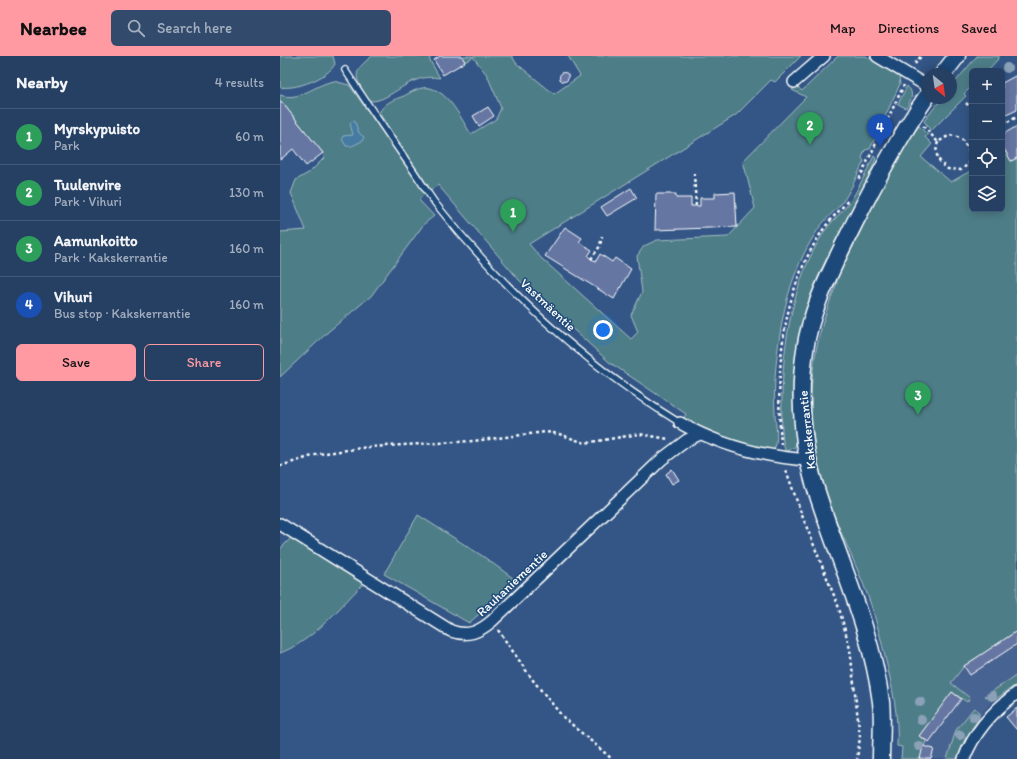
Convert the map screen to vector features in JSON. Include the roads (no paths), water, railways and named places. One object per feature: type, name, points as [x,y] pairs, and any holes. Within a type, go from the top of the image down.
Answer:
[{"type":"main road","points":[[948,68],[957,56]]},
{"type":"main road","name":"Kakskerrantie","points":[[881,759],[881,704],[873,660],[862,618],[819,498],[809,460],[802,414],[802,386],[805,349],[816,308],[839,254],[879,175],[922,104]]},
{"type":"street","points":[[794,82],[824,56]]},
{"type":"street","points":[[877,56],[921,82]]},
{"type":"street","name":"Vastmäentie","points":[[680,423],[700,434],[772,457],[809,460]]},
{"type":"street","name":"Rauhaniementie","points":[[280,524],[451,631],[462,635],[474,633],[492,621],[662,460],[688,440],[700,434]]},
{"type":"street","points":[[964,759],[982,726],[994,713],[1017,693]]},
{"type":"lane","name":"Vastmäentie","points":[[345,70],[435,202],[500,278],[537,315],[596,366],[638,398],[680,423]]},
{"type":"place","name":"Tuulenvire","points":[[810,145]]},
{"type":"place","name":"Vihuri","points":[[880,147]]},
{"type":"place","name":"Myrskypuisto","points":[[513,232]]},
{"type":"place","name":"Aamunkoitto","points":[[918,415]]}]
